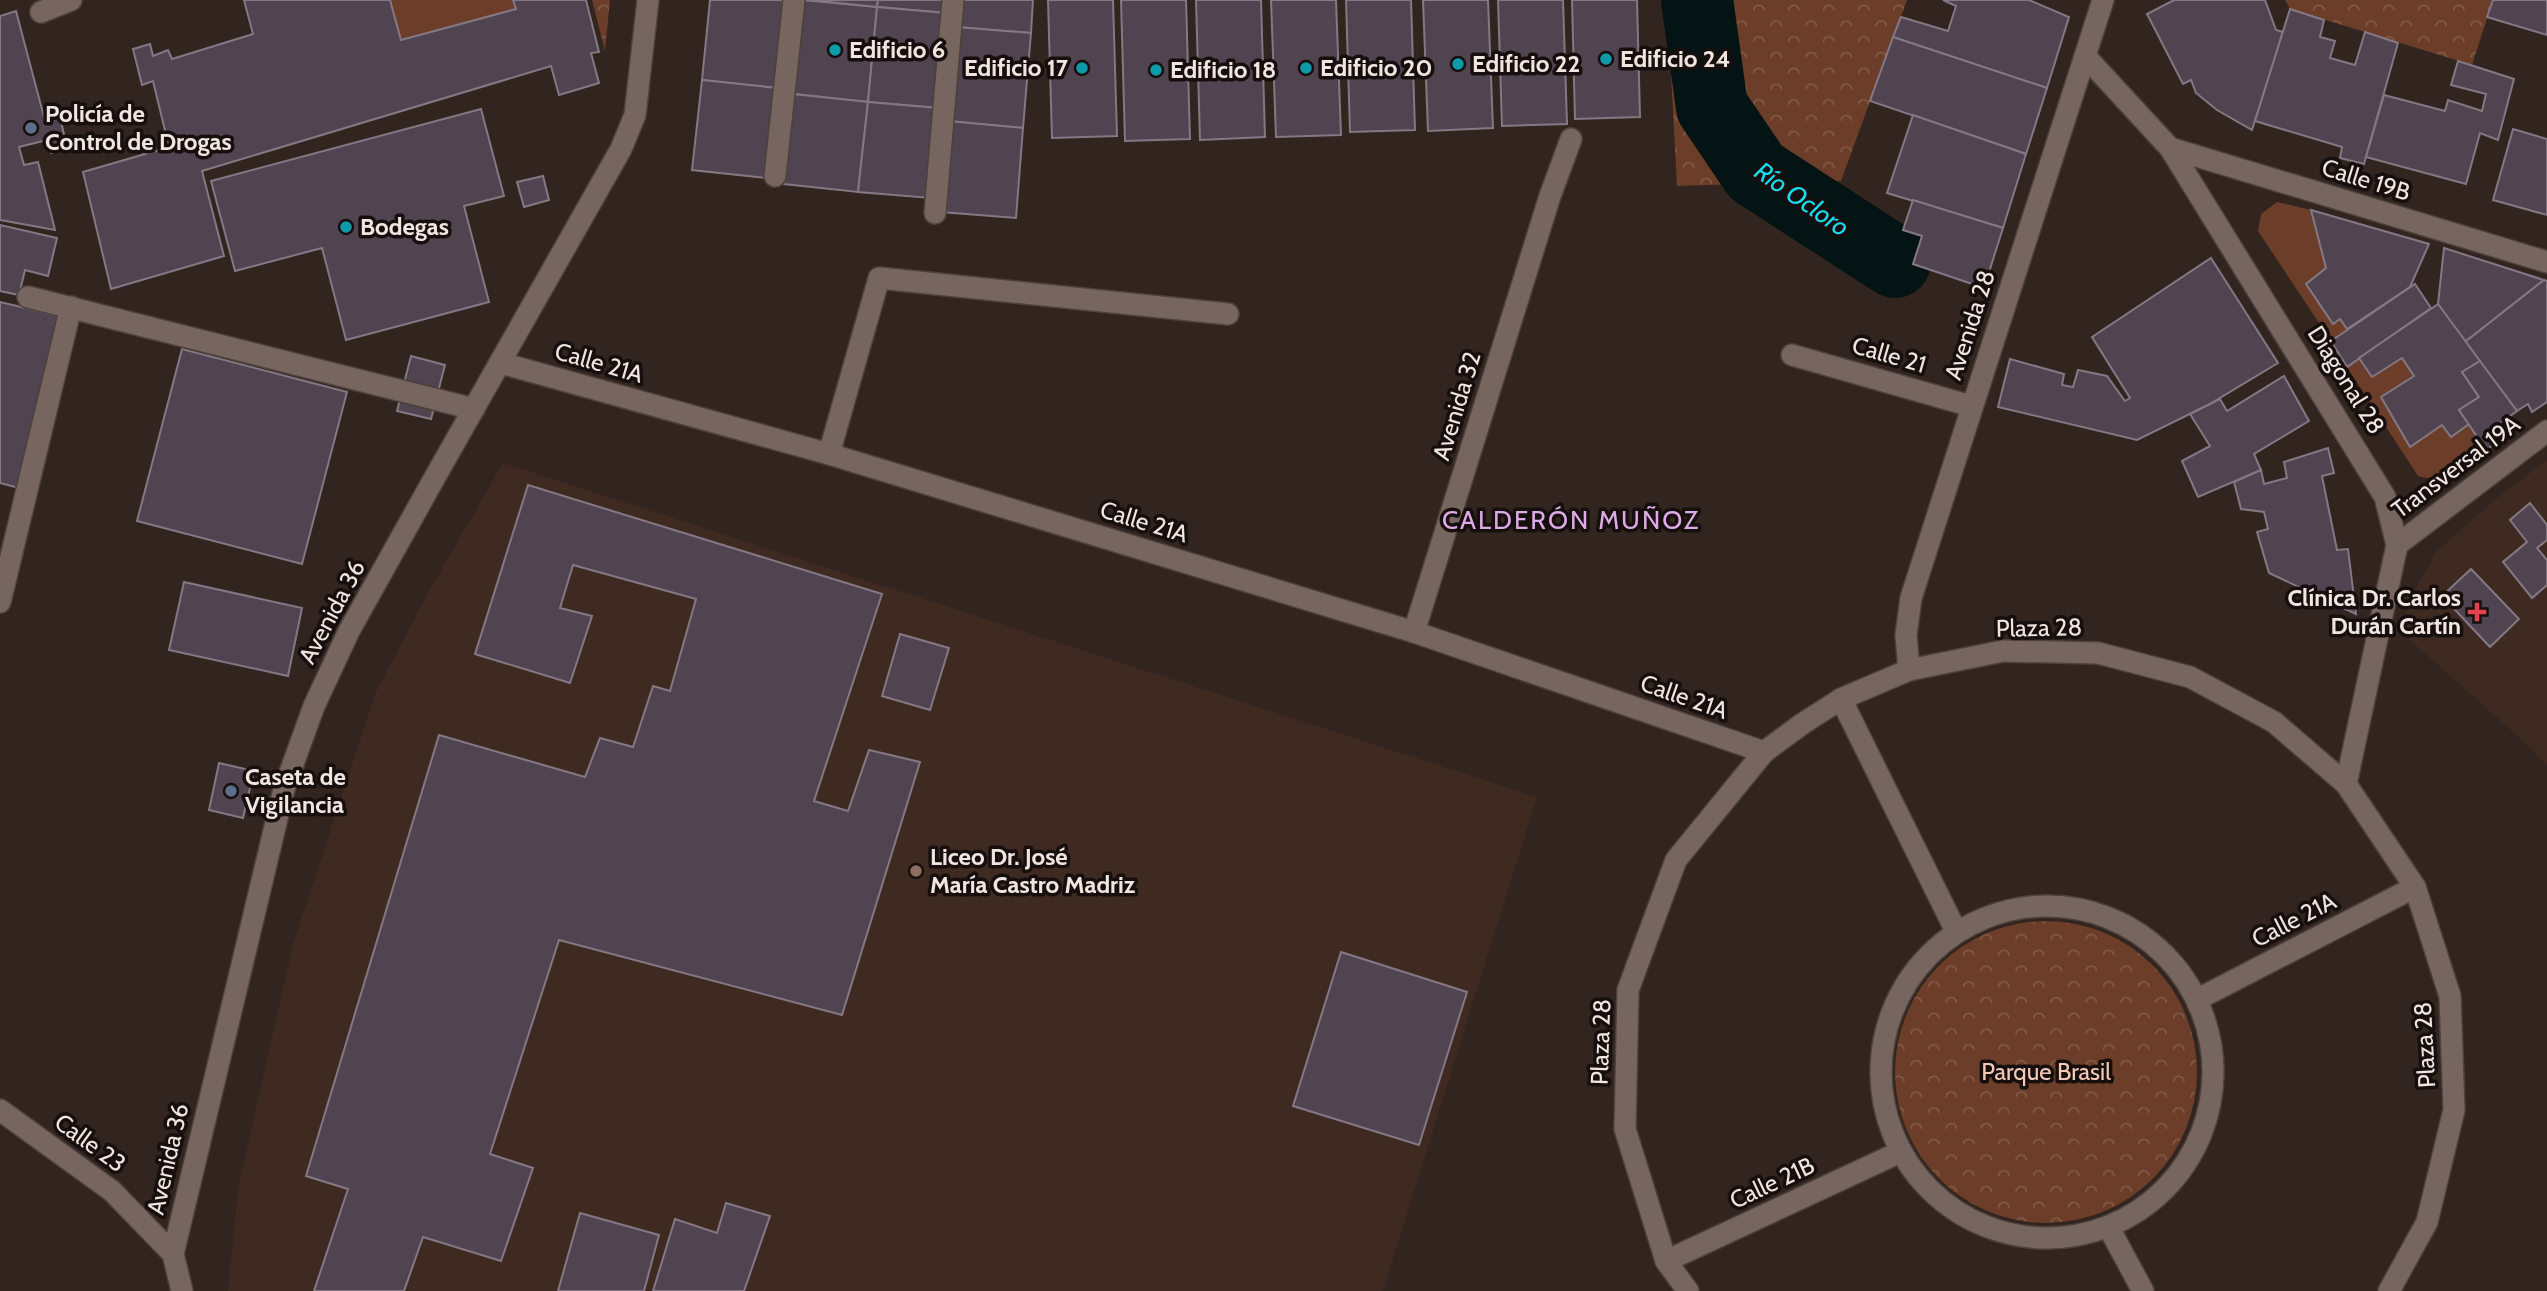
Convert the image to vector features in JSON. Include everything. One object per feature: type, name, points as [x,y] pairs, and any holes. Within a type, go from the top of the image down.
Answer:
[{"type":"street","points":[[41,12],[71,0]]},
{"type":"street","name":"Avenida 36","points":[[182,1291],[173,1254],[284,789],[309,718],[349,631],[621,149],[635,115],[648,0]]},
{"type":"street","points":[[775,176],[794,0]]},
{"type":"street","points":[[935,213],[953,0]]},
{"type":"street","name":"Avenida 28","points":[[1909,670],[1906,635],[1911,598],[2103,0]]},
{"type":"street","name":"Diagonal 28","points":[[2086,57],[2170,148],[2366,462],[2385,497],[2397,545],[2346,784]]},
{"type":"street","name":"Avenida 32","points":[[1414,632],[1550,196],[1571,139]]},
{"type":"street","name":"Calle 19B","points":[[2170,148],[2547,262]]},
{"type":"street","points":[[829,454],[879,278],[1228,314]]},
{"type":"street","points":[[28,297],[474,409]]},
{"type":"street","points":[[0,602],[6,549],[71,307]]},
{"type":"street","name":"Calle 21","points":[[1792,355],[1972,406]]},
{"type":"street","name":"Calle 21A","points":[[501,363],[829,454],[1414,632],[1765,752]]},
{"type":"street","name":"Transversal 19A","points":[[2397,545],[2547,431]]},
{"type":"street","name":"Plaza 28","points":[[1688,1291],[1666,1261],[1625,1129],[1628,990],[1676,860],[1765,752],[1841,699],[1909,670],[2003,651],[2098,653],[2190,677],[2274,722],[2346,784],[2415,887],[2450,996],[2454,1110],[2427,1222],[2389,1291]]},
{"type":"street","points":[[1841,699],[1956,931]]},
{"type":"street","name":"Calle 21A","points":[[2198,999],[2415,887]]},
{"type":"street","points":[[2065,905],[2119,920],[2166,953],[2198,999],[2213,1052],[2210,1107],[2190,1158],[2155,1199],[2109,1228],[2062,1239],[2013,1236],[1968,1220],[1929,1191],[1900,1152],[1883,1105],[1881,1068],[1881,1056],[1893,1007],[1919,964],[1956,931],[2008,908],[2065,905]]},
{"type":"street","name":"Calle 23","points":[[0,1110],[112,1191],[173,1254]]},
{"type":"street","name":"Calle 21B","points":[[1666,1261],[1900,1152]]},
{"type":"street","points":[[2109,1228],[2143,1291]]},
{"type":"shaded area","name":"Clínica Dr. Carlos Durán Cartín","points":[[2547,460],[2547,766],[2531,748],[2400,631],[2413,593],[2437,551],[2497,498]]},
{"type":"shaded area","name":"Liceo Dr. José María Castro Madriz","points":[[503,463],[1537,797],[1383,1291],[228,1291],[238,1189],[293,944],[376,692],[429,591]]},
{"type":"green space","points":[[390,0],[513,0],[516,9],[401,40]]},
{"type":"green space","points":[[592,0],[610,0],[605,51]]},
{"type":"green space","points":[[1667,0],[1907,0],[1841,181],[1677,186]]},
{"type":"green space","points":[[2285,0],[2493,0],[2472,65],[2290,9]]},
{"type":"green space","points":[[2277,202],[2311,210],[2326,268],[2307,284],[2333,324],[2340,319],[2347,329],[2331,341],[2258,231],[2261,214]]},
{"type":"green space","points":[[2359,358],[2372,377],[2402,358],[2414,376],[2381,397],[2442,425],[2451,437],[2469,424],[2486,450],[2440,481],[2418,476],[2347,367]]},
{"type":"green space","name":"Parque Brasil","points":[[2046,921],[2075,924],[2117,939],[2142,956],[2162,976],[2185,1014],[2194,1043],[2197,1072],[2194,1101],[2179,1143],[2162,1168],[2142,1188],[2104,1211],[2075,1220],[2046,1223],[2017,1220],[1975,1205],[1950,1188],[1930,1168],[1907,1130],[1898,1101],[1895,1072],[1898,1043],[1913,1001],[1930,976],[1950,956],[1988,933],[2017,924]]},
{"type":"building","points":[[244,0],[390,0],[401,40],[516,9],[513,0],[586,0],[599,52],[591,53],[599,83],[559,95],[551,66],[202,171],[224,256],[111,289],[83,172],[169,147],[153,81],[142,85],[133,49],[150,44],[153,56],[168,50],[172,59],[253,34]]},
{"type":"building","points":[[710,0],[786,0],[777,88],[702,80]]},
{"type":"building","name":"Edificio 6","points":[[803,0],[877,7],[868,102],[793,94]]},
{"type":"building","points":[[810,0],[878,0],[877,7]]},
{"type":"building","points":[[878,0],[947,0],[946,13],[877,7]]},
{"type":"building","points":[[959,0],[1033,0],[1031,33],[956,27]]},
{"type":"building","name":"Edificio 17","points":[[1048,0],[1113,0],[1117,136],[1052,138]]},
{"type":"building","name":"Edificio 18","points":[[1121,0],[1186,0],[1190,139],[1125,141]]},
{"type":"building","points":[[1196,0],[1261,0],[1265,137],[1200,140]]},
{"type":"building","name":"Edificio 20","points":[[1271,0],[1336,0],[1341,135],[1276,137]]},
{"type":"building","points":[[1346,0],[1411,0],[1415,130],[1350,132]]},
{"type":"building","name":"Edificio 22","points":[[1423,0],[1488,0],[1493,128],[1428,131]]},
{"type":"building","points":[[1498,0],[1563,0],[1567,124],[1502,126]]},
{"type":"building","name":"Edificio 24","points":[[1572,0],[1637,0],[1640,117],[1575,119]]},
{"type":"building","points":[[1943,0],[2029,0],[2069,17],[2047,88],[1893,37],[1901,17],[1948,31],[1956,6]]},
{"type":"building","points":[[2174,0],[2265,0],[2276,30],[2283,32],[2252,130],[2217,110],[2196,93],[2191,80],[2183,84],[2147,14]]},
{"type":"building","points":[[2493,0],[2547,0],[2547,35],[2487,17]]},
{"type":"building","points":[[877,7],[946,13],[938,108],[868,102]]},
{"type":"building","points":[[2290,9],[2324,20],[2320,37],[2335,41],[2330,58],[2355,65],[2365,32],[2398,43],[2364,164],[2340,158],[2342,147],[2255,121]]},
{"type":"building","name":"Policía de Control de Drogas","points":[[16,11],[44,117],[59,112],[67,148],[51,153],[47,140],[19,147],[24,165],[38,162],[55,230],[0,220],[0,16]]},
{"type":"building","points":[[956,27],[1031,33],[1023,128],[948,121]]},
{"type":"building","points":[[1893,37],[2047,88],[2026,154],[1870,101]]},
{"type":"building","points":[[2458,61],[2514,79],[2498,140],[2480,133],[2466,184],[2366,157],[2384,95],[2445,111],[2448,100],[2482,111],[2486,94],[2451,85]]},
{"type":"building","points":[[702,80],[777,88],[767,178],[692,170]]},
{"type":"building","points":[[793,94],[868,102],[858,192],[784,184]]},
{"type":"building","points":[[868,102],[938,108],[931,198],[858,192]]},
{"type":"building","name":"Bodegas","points":[[481,109],[504,196],[464,206],[489,302],[346,340],[322,248],[235,271],[211,181]]},
{"type":"building","points":[[1913,115],[2026,154],[2003,228],[1887,193]]},
{"type":"building","points":[[948,121],[1023,128],[1016,218],[941,212]]},
{"type":"building","points":[[2513,129],[2547,139],[2547,215],[2493,200]]},
{"type":"building","points":[[543,176],[549,200],[524,207],[517,182]]},
{"type":"building","points":[[1913,200],[2003,228],[1984,288],[1913,264],[1922,236],[1903,230]]},
{"type":"building","points":[[2311,210],[2429,244],[2410,287],[2347,329],[2340,319],[2333,324],[2306,284],[2326,268]]},
{"type":"building","points":[[0,225],[57,238],[48,276],[25,270],[19,295],[0,291]]},
{"type":"building","points":[[2444,248],[2544,280],[2465,342],[2438,304]]},
{"type":"building","points":[[2211,258],[2278,363],[2208,405],[2137,440],[1998,407],[2010,359],[2064,374],[2062,385],[2073,387],[2078,370],[2107,376],[2125,401],[2130,398],[2092,337]]},
{"type":"building","points":[[2544,280],[2547,281],[2547,402],[2532,412],[2528,404],[2517,411],[2465,342]]},
{"type":"building","points":[[2415,284],[2431,308],[2347,367],[2331,341]]},
{"type":"building","points":[[0,302],[59,316],[19,488],[0,483]]},
{"type":"building","points":[[2438,304],[2480,361],[2462,372],[2479,397],[2459,410],[2469,424],[2451,437],[2442,425],[2410,447],[2381,397],[2414,376],[2402,358],[2372,377],[2359,358]]},
{"type":"building","points":[[182,349],[347,392],[302,564],[137,521]]},
{"type":"building","points":[[411,356],[445,365],[431,419],[397,411]]},
{"type":"building","points":[[2480,361],[2517,411],[2498,425],[2505,436],[2486,450],[2459,410],[2479,397],[2462,372]]},
{"type":"building","points":[[2284,376],[2309,421],[2254,454],[2261,470],[2198,497],[2182,461],[2210,446],[2190,414],[2220,399],[2227,411]]},
{"type":"building","points":[[2328,448],[2334,473],[2322,476],[2337,550],[2348,549],[2356,614],[2269,573],[2257,532],[2268,529],[2264,512],[2241,509],[2234,482],[2261,470],[2264,484],[2287,478],[2284,462]]},
{"type":"building","points":[[528,485],[882,594],[814,801],[848,811],[869,750],[920,762],[842,1015],[559,940],[490,1154],[533,1168],[501,1261],[423,1237],[404,1291],[314,1291],[348,1189],[306,1176],[439,735],[585,777],[600,738],[633,747],[653,686],[670,691],[696,599],[573,565],[560,608],[592,616],[570,683],[475,654]]},
{"type":"building","points":[[2530,503],[2547,525],[2547,540],[2537,548],[2547,560],[2547,585],[2532,598],[2503,562],[2527,542],[2510,520]]},
{"type":"building","points":[[2471,569],[2519,619],[2490,647],[2442,596]]},
{"type":"building","points":[[184,582],[302,608],[288,676],[169,650]]},
{"type":"building","points":[[900,634],[949,648],[930,710],[882,696]]},
{"type":"building","name":"Caseta de Vigilancia","points":[[219,763],[254,771],[243,818],[209,810]]},
{"type":"building","points":[[1341,952],[1467,992],[1419,1145],[1293,1106]]},
{"type":"building","points":[[726,1203],[770,1216],[744,1291],[653,1291],[675,1219],[717,1233]]},
{"type":"building","points":[[580,1213],[659,1235],[644,1291],[558,1291]]},
{"type":"waterway","name":"Río Ocloro","points":[[1697,0],[1712,107],[1756,172],[1895,262]]},
{"type":"place","name":"Edificio 6","points":[[835,50]]},
{"type":"place","name":"Edificio 24","points":[[1606,59]]},
{"type":"place","name":"Edificio 22","points":[[1458,64]]},
{"type":"place","name":"Edificio 17","points":[[1082,68]]},
{"type":"place","name":"Edificio 20","points":[[1306,68]]},
{"type":"place","name":"Edificio 18","points":[[1156,70]]},
{"type":"place","name":"Policía de Control de Drogas","points":[[31,128]]},
{"type":"place","name":"Bodegas","points":[[346,227]]},
{"type":"place","name":"Clínica Dr. Carlos Durán Cartín","points":[[2477,612]]},
{"type":"place","name":"Caseta de Vigilancia","points":[[231,791]]},
{"type":"place","name":"Liceo Dr. José María Castro Madriz","points":[[916,871]]},
{"type":"district","name":"CALDERÓN MUÑOZ","points":[[1571,520]]}]
